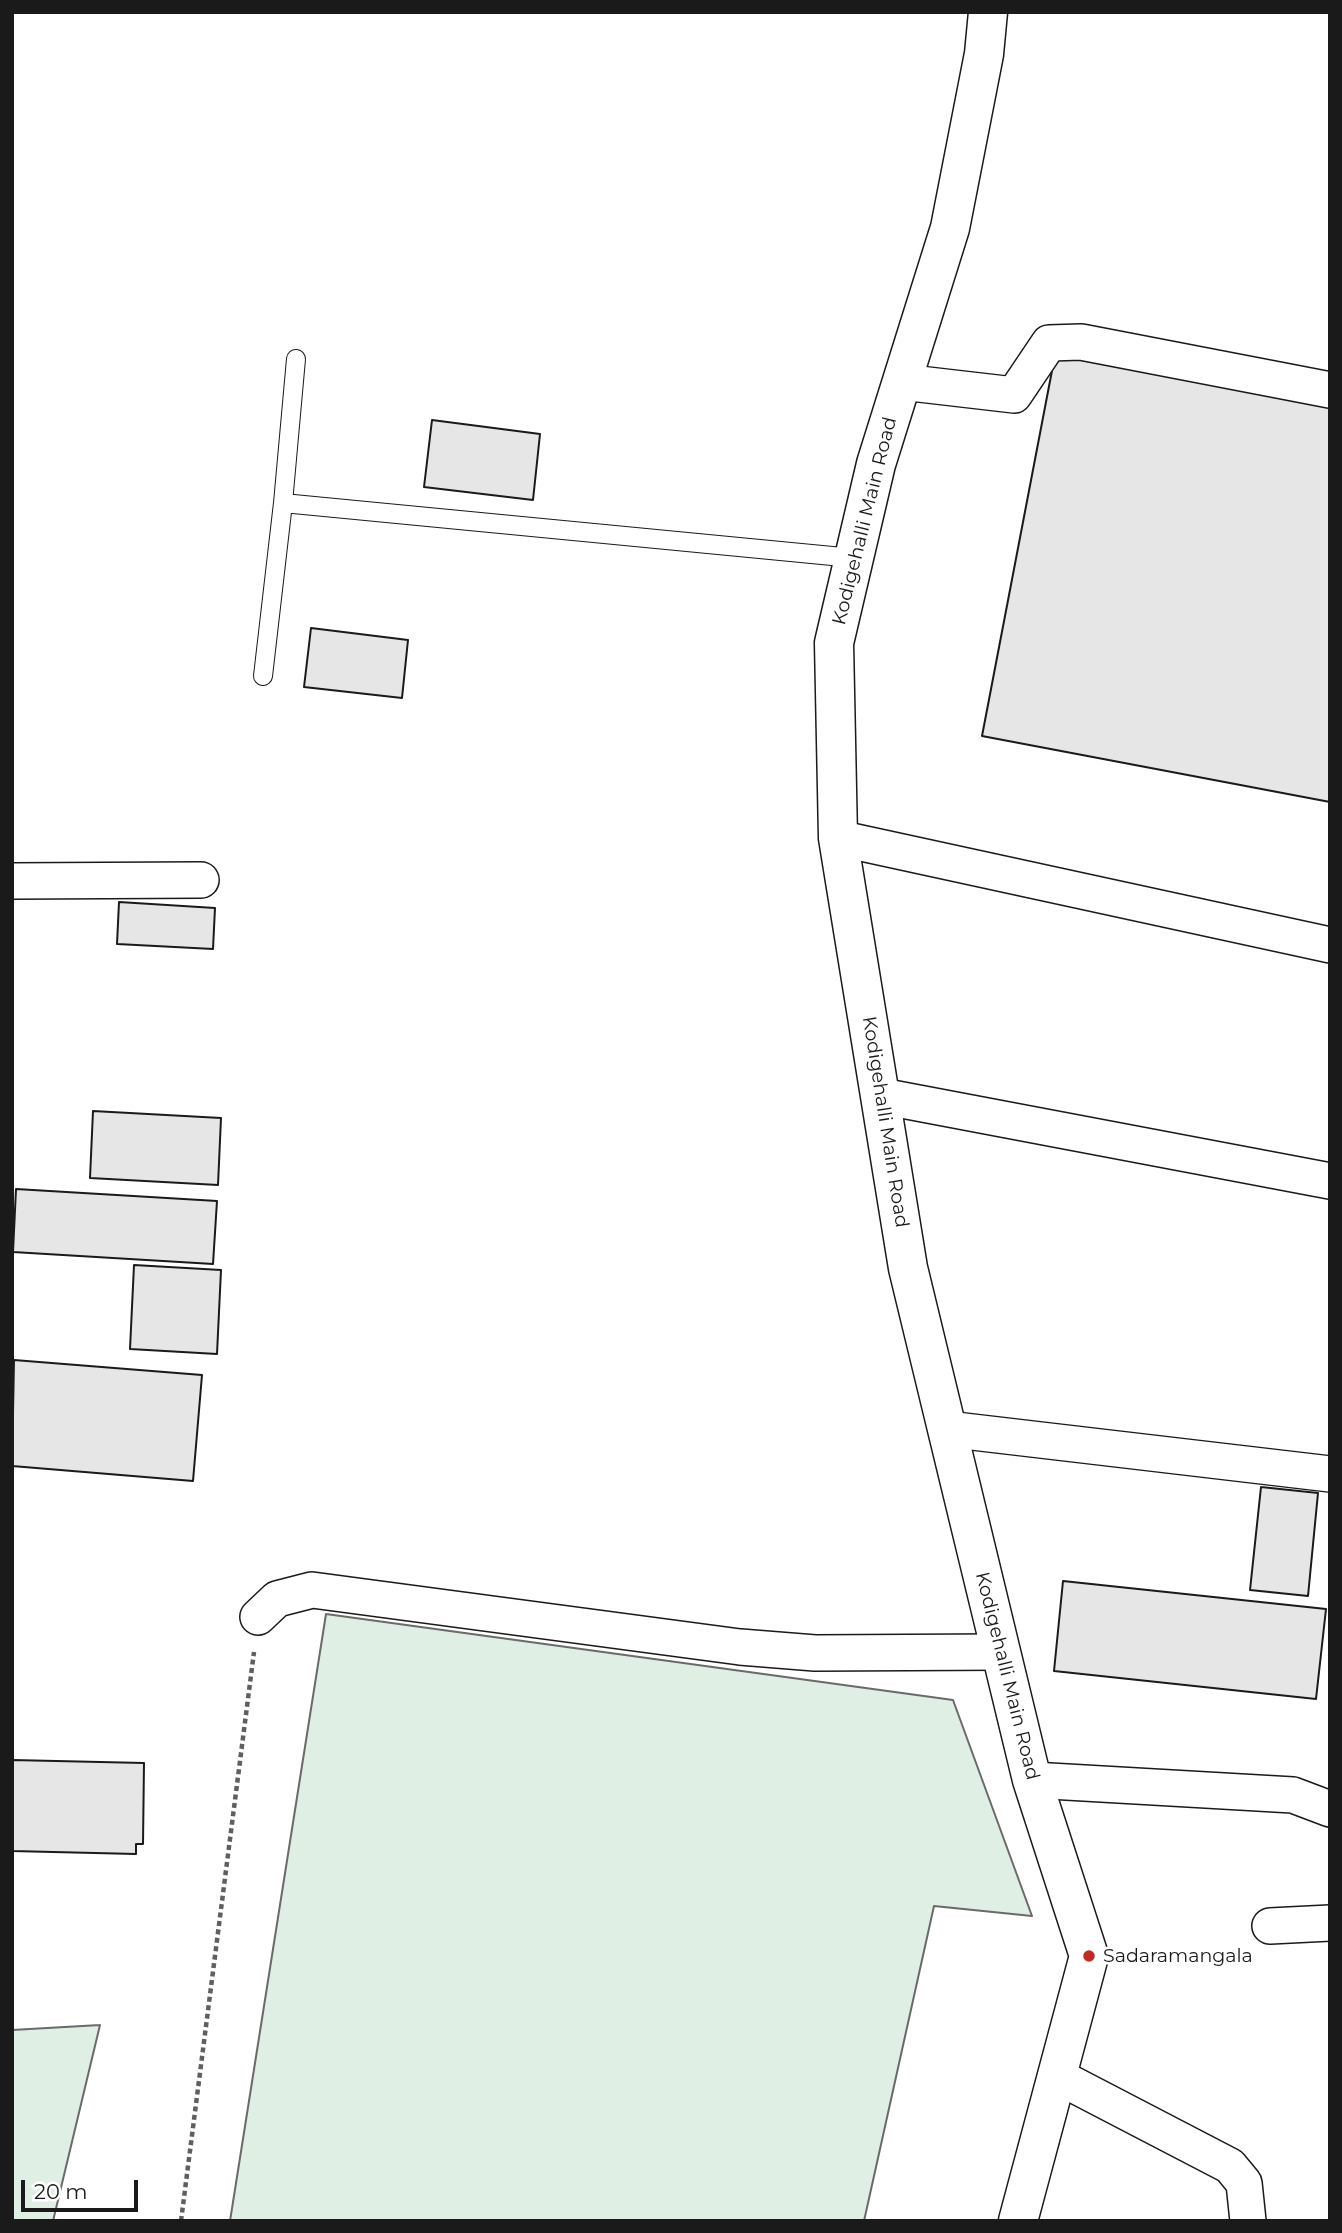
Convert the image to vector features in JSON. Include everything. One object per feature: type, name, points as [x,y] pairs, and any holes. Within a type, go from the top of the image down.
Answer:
[{"type":"street","name":"Kodigehalli Main Road","points":[[988,12],[984,54],[950,228],[876,464],[834,643],[838,838],[908,1268],[1032,1780],[1089,1956],[1018,2221]]},
{"type":"street","points":[[902,382],[1014,395],[1049,343],[1081,342],[1330,390]]},
{"type":"street","points":[[838,838],[1330,945]]},
{"type":"street","points":[[12,881],[201,880]]},
{"type":"street","points":[[881,1096],[1330,1181]]},
{"type":"street","points":[[947,1429],[1330,1474]]},
{"type":"street","points":[[258,1617],[277,1599],[312,1590],[777,1651],[1001,1652]]},
{"type":"street","points":[[1032,1780],[1293,1796],[1330,1809]]},
{"type":"street","points":[[1270,1926],[1330,1923]]},
{"type":"street","points":[[1057,2076],[1230,2166],[1244,2183],[1248,2221]]},
{"type":"lane","points":[[262,677],[283,503],[296,359]]},
{"type":"lane","points":[[283,503],[853,558]]},
{"type":"path","points":[[181,2221],[258,1617]]},
{"type":"green space","points":[[326,1614],[953,1700],[1032,1916],[934,1906],[864,2221],[230,2221]]},
{"type":"green space","points":[[100,2025],[53,2221],[12,2221],[12,2030]]},
{"type":"building","points":[[1055,355],[1330,407],[1330,802],[982,736]]},
{"type":"building","points":[[432,420],[540,434],[533,500],[424,487]]},
{"type":"building","points":[[311,628],[408,640],[402,698],[304,687]]},
{"type":"building","points":[[119,902],[215,908],[213,949],[117,944]]},
{"type":"building","points":[[93,1111],[221,1118],[218,1185],[90,1178]]},
{"type":"building","points":[[16,1189],[217,1201],[213,1264],[13,1252]]},
{"type":"building","points":[[134,1265],[221,1270],[217,1354],[130,1349]]},
{"type":"building","points":[[14,1360],[202,1375],[193,1481],[12,1466]]},
{"type":"building","points":[[1261,1487],[1318,1493],[1308,1596],[1250,1590]]},
{"type":"building","points":[[1063,1581],[1326,1609],[1316,1699],[1054,1671]]},
{"type":"building","points":[[12,1760],[144,1763],[143,1844],[136,1844],[136,1854],[12,1851]]},
{"type":"place","name":"Sadaramangala","points":[[1089,1956]]}]
